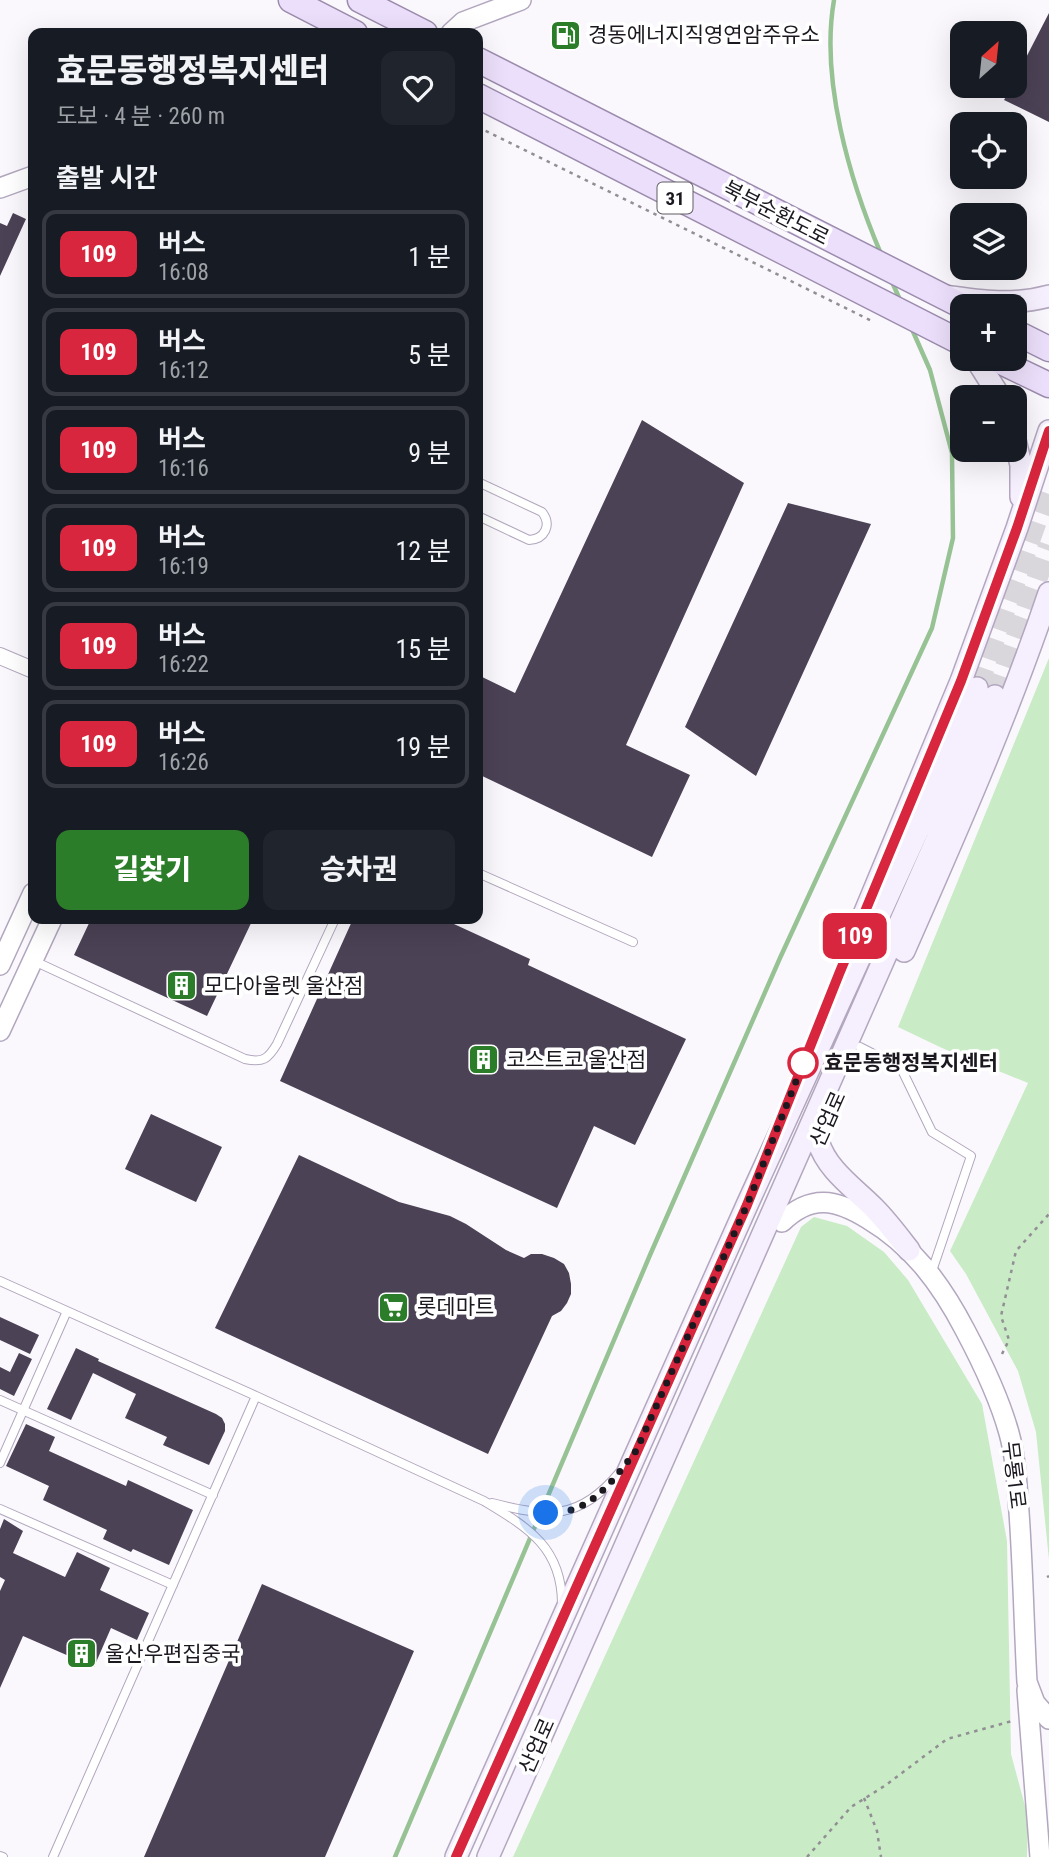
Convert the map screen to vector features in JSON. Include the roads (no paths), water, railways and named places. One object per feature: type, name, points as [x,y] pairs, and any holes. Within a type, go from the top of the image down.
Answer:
[{"type":"main road","points":[[291,0],[338,28]]},
{"type":"main road","points":[[360,0],[415,28]]},
{"type":"main road","name":"북부순환도로","points":[[483,63],[943,297]]},
{"type":"main road","name":"북부순환도로","points":[[483,99],[950,338]]},
{"type":"main road","points":[[943,297],[1011,303],[1049,296]]},
{"type":"main road","points":[[1027,338],[1049,349]]},
{"type":"main road","points":[[1020,371],[1049,385]]},
{"type":"main road","name":"산업로","points":[[747,1205],[839,974],[961,681],[1049,431]]},
{"type":"main road","points":[[1017,528],[1022,487],[1020,462]]},
{"type":"main road","name":"산업로","points":[[586,1635],[690,1424],[951,844],[1045,619],[1049,593]]},
{"type":"main road","name":"산업로","points":[[456,1857],[747,1205],[918,830],[986,692],[932,851],[488,1857]]},
{"type":"main road","points":[[818,1141],[829,1164],[884,1219],[909,1250]]},
{"type":"street","points":[[456,28],[463,22],[521,0]]},
{"type":"street","points":[[0,188],[28,178]]},
{"type":"street","points":[[0,656],[28,668]]},
{"type":"street","points":[[0,965],[28,904]]},
{"type":"street","points":[[0,1031],[50,924]]},
{"type":"street","name":"무룡1로","points":[[782,1222],[794,1210],[820,1202],[857,1212],[879,1225],[909,1250],[931,1274],[974,1346],[1009,1433],[1017,1476],[1027,1682],[1035,1703],[1049,1719]]},
{"type":"street","points":[[1027,1682],[1040,1857]]},
{"type":"street","points":[[1040,1857],[1049,1822]]},
{"type":"lane","points":[[483,484],[542,512],[548,527],[544,535],[537,540],[529,540],[483,518]]},
{"type":"lane","points":[[483,875],[633,942]]},
{"type":"lane","points":[[33,960],[245,1059],[256,1061],[265,1059],[278,1044],[333,924]]},
{"type":"lane","points":[[860,1047],[901,1068],[932,1132],[971,1156],[931,1274]]},
{"type":"lane","points":[[0,1281],[484,1501],[530,1531],[549,1554],[561,1588],[560,1621]]},
{"type":"lane","points":[[0,1463],[67,1311]]},
{"type":"lane","points":[[52,1857],[256,1396]]},
{"type":"lane","points":[[0,1401],[213,1495]]},
{"type":"lane","points":[[484,1501],[522,1511],[546,1513],[564,1512],[580,1507],[611,1482],[636,1451]]},
{"type":"lane","points":[[0,1509],[173,1586]]},
{"type":"waterway","points":[[834,0],[831,63],[841,130],[859,195],[881,254]]},
{"type":"waterway","points":[[892,282],[901,302]]},
{"type":"waterway","points":[[395,1857],[650,1255],[780,958],[932,628],[953,538],[952,453],[930,370],[911,327]]},
{"type":"tunnel","points":[[977,688],[1049,486]]},
{"type":"tunnel","points":[[995,696],[1049,545]]},
{"type":"place","name":"경동에너지직영연암주유소","points":[[565,35]]},
{"type":"place","name":"모다아울렛 울산점","points":[[181,986]]},
{"type":"place","name":"코스트코 울산점","points":[[483,1060]]},
{"type":"place","name":"효문동행정복지센터","points":[[803,1063]]},
{"type":"place","name":"롯데마트","points":[[394,1307]]},
{"type":"place","name":"울산우편집중국","points":[[82,1654]]}]
